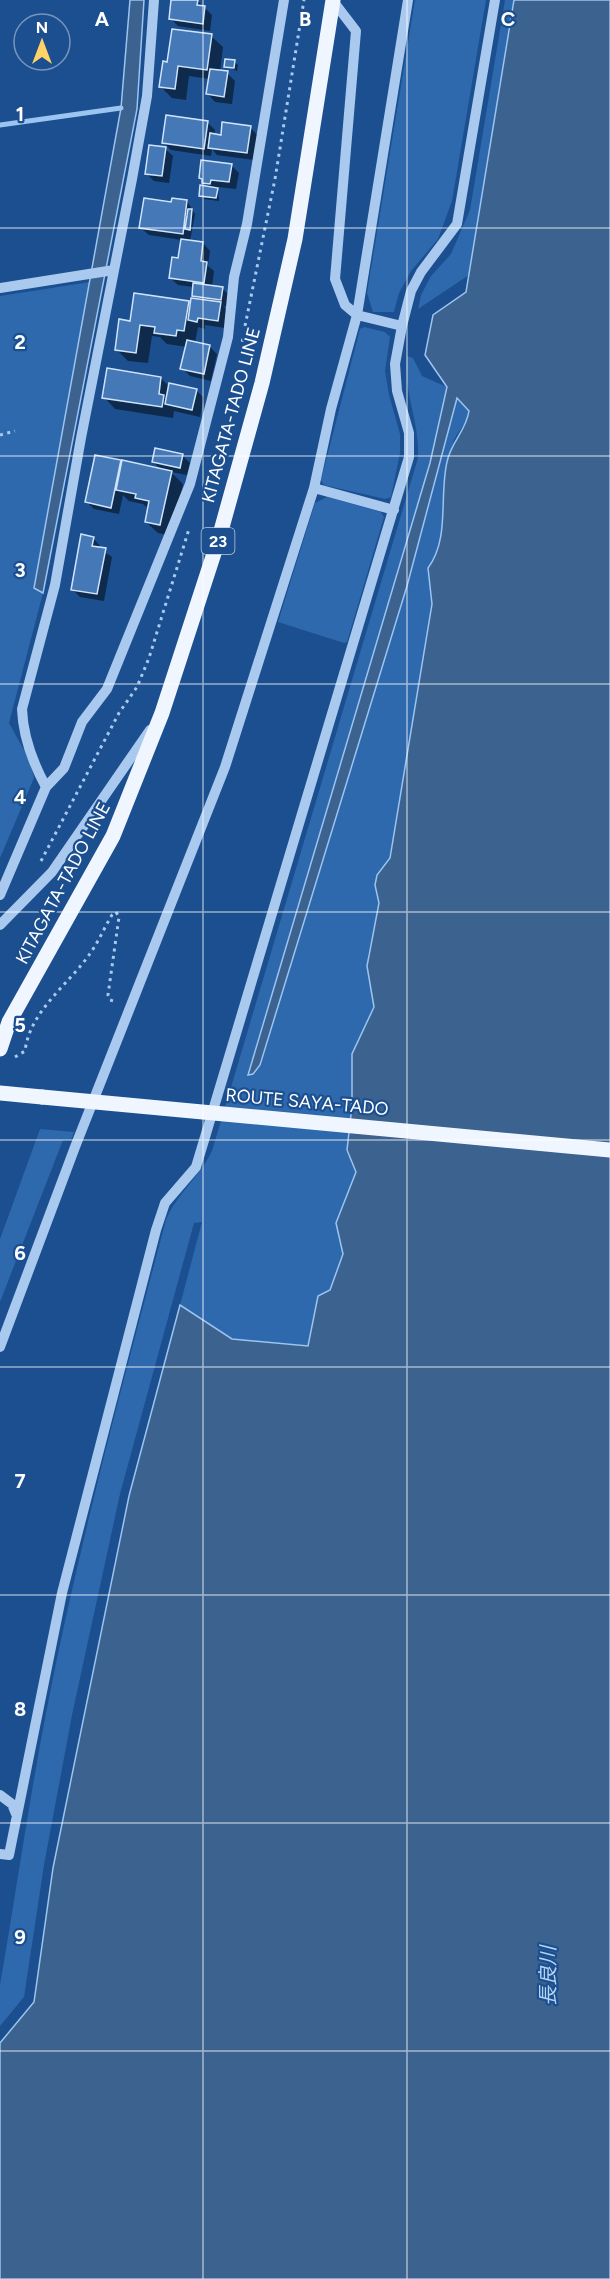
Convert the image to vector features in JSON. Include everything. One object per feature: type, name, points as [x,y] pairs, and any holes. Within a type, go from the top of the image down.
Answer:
[{"type":"main road","name":"KITAGATA-TADO LINE","points":[[0,1048],[9,1022],[73,913],[113,836],[162,713],[219,538],[270,347],[295,240],[333,0]]},
{"type":"main road","name":"ROUTE SAYA-TADO","points":[[0,1093],[610,1150]]},
{"type":"street","points":[[46,787],[36,768],[23,726],[22,709],[55,585],[111,271],[147,96],[154,0]]},
{"type":"street","points":[[0,895],[46,787],[64,768],[82,723],[107,689],[163,557],[190,484],[228,337],[234,277],[249,213],[284,0]]},
{"type":"street","points":[[333,0],[356,31],[334,279],[345,305],[357,315],[402,326]]},
{"type":"street","points":[[0,1347],[75,1147],[225,767],[314,488],[331,409],[357,315],[408,0]]},
{"type":"street","points":[[0,1854],[9,1855],[62,1593],[156,1230],[165,1203],[196,1167],[409,457],[409,433],[397,391],[395,364],[402,326],[411,291],[457,224],[495,0]]},
{"type":"street","points":[[0,288],[111,271]]},
{"type":"street","points":[[314,488],[394,510]]},
{"type":"street","points":[[0,925],[52,872],[162,713]]},
{"type":"street","points":[[0,1795],[12,1804],[16,1814]]},
{"type":"path","points":[[228,337],[270,347]]},
{"type":"path","points":[[0,435],[15,431]]},
{"type":"path","points":[[15,1057],[25,1051],[37,1017],[88,956],[116,912],[119,917],[108,995],[111,1000],[132,1007]]},
{"type":"shaded area","points":[[415,0],[486,0],[452,201],[438,239],[411,271],[399,293],[394,312],[373,312],[367,293]]},
{"type":"shaded area","points":[[505,0],[514,0],[469,275],[418,309],[421,295],[431,276],[451,254],[470,210]]},
{"type":"shaded area","points":[[90,282],[34,587],[43,593],[9,723],[30,761],[34,778],[0,858],[0,296]]},
{"type":"shaded area","points":[[364,327],[385,332],[390,337],[385,371],[400,434],[400,453],[391,497],[385,499],[324,485],[321,480],[360,329]]},
{"type":"shaded area","points":[[407,356],[413,358],[422,376],[447,387],[430,463],[344,754],[260,1065],[407,586],[456,398],[469,411],[466,421],[454,440],[441,540],[428,568],[432,604],[390,858],[377,875],[379,903],[368,955],[374,1007],[352,1054],[352,1106],[347,1150],[356,1172],[336,1223],[343,1254],[330,1290],[318,1296],[308,1346],[232,1339],[180,1305],[202,1222],[194,1223],[120,1494],[72,1715],[44,1865],[24,1997],[0,2026],[0,1985],[47,1708],[102,1463],[166,1220],[212,1151],[418,458],[417,432],[407,383]]},
{"type":"shaded area","points":[[327,497],[381,512],[384,517],[347,642],[344,643],[278,622],[315,503]]},
{"type":"shaded area","points":[[40,1129],[74,1132],[71,1140],[63,1140],[0,1302],[0,1239]]},
{"type":"water","points":[[130,0],[144,0],[137,109],[43,593],[34,588],[121,108]]},
{"type":"water","name":"長良川","points":[[514,0],[610,0],[610,2279],[0,2279],[0,2043],[34,2002],[53,1868],[129,1496],[180,1305],[232,1339],[308,1346],[318,1296],[330,1290],[343,1254],[336,1223],[356,1172],[347,1150],[352,1106],[352,1054],[374,1007],[367,966],[379,903],[375,885],[377,875],[390,858],[432,604],[428,568],[435,557],[442,531],[447,462],[465,425],[469,411],[457,398],[407,586],[260,1065],[253,1074],[248,1075],[430,463],[447,387],[425,355],[433,315],[466,292]]},
{"type":"building","points":[[171,0],[198,0],[197,5],[205,6],[203,24],[169,19]]},
{"type":"building","points":[[172,29],[212,34],[207,70],[178,66],[175,89],[159,87],[163,61],[167,62]]},
{"type":"building","points":[[225,59],[235,60],[234,68],[224,67]]},
{"type":"building","points":[[210,69],[228,71],[224,97],[206,94]]},
{"type":"building","points":[[166,115],[208,121],[204,149],[162,143]]},
{"type":"building","points":[[222,122],[251,126],[247,153],[208,148],[210,133],[221,135]]},
{"type":"building","points":[[149,145],[166,147],[162,176],[145,174]]},
{"type":"building","points":[[201,160],[232,164],[229,182],[211,180],[210,184],[202,183],[202,179],[199,178]]},
{"type":"building","points":[[200,185],[218,188],[216,198],[199,196]]},
{"type":"building","points":[[144,198],[171,202],[172,198],[187,200],[183,234],[139,228]]},
{"type":"building","points":[[188,209],[192,209],[190,230],[185,229]]},
{"type":"building","points":[[181,239],[203,242],[201,261],[207,262],[204,283],[169,278],[172,257],[178,258]]},
{"type":"building","points":[[193,283],[223,287],[221,300],[192,296]]},
{"type":"building","points":[[134,293],[189,301],[184,331],[177,330],[176,336],[154,333],[155,327],[140,325],[136,353],[115,350],[119,319],[130,321]]},
{"type":"building","points":[[191,298],[221,302],[218,321],[198,318],[197,322],[188,320]]},
{"type":"building","points":[[187,340],[210,345],[204,374],[180,369]]},
{"type":"building","points":[[107,368],[161,377],[159,394],[164,395],[162,407],[102,398]]},
{"type":"building","points":[[169,383],[197,389],[192,410],[165,404]]},
{"type":"building","points":[[155,448],[183,454],[180,468],[152,462]]},
{"type":"building","points":[[95,455],[121,460],[111,508],[85,502]]},
{"type":"building","points":[[122,460],[172,471],[160,525],[145,522],[149,501],[135,498],[136,494],[116,490]]},
{"type":"building","points":[[81,534],[94,537],[92,546],[106,548],[97,594],[71,590]]},
{"type":"waterway","points":[[0,125],[121,108]]}]
